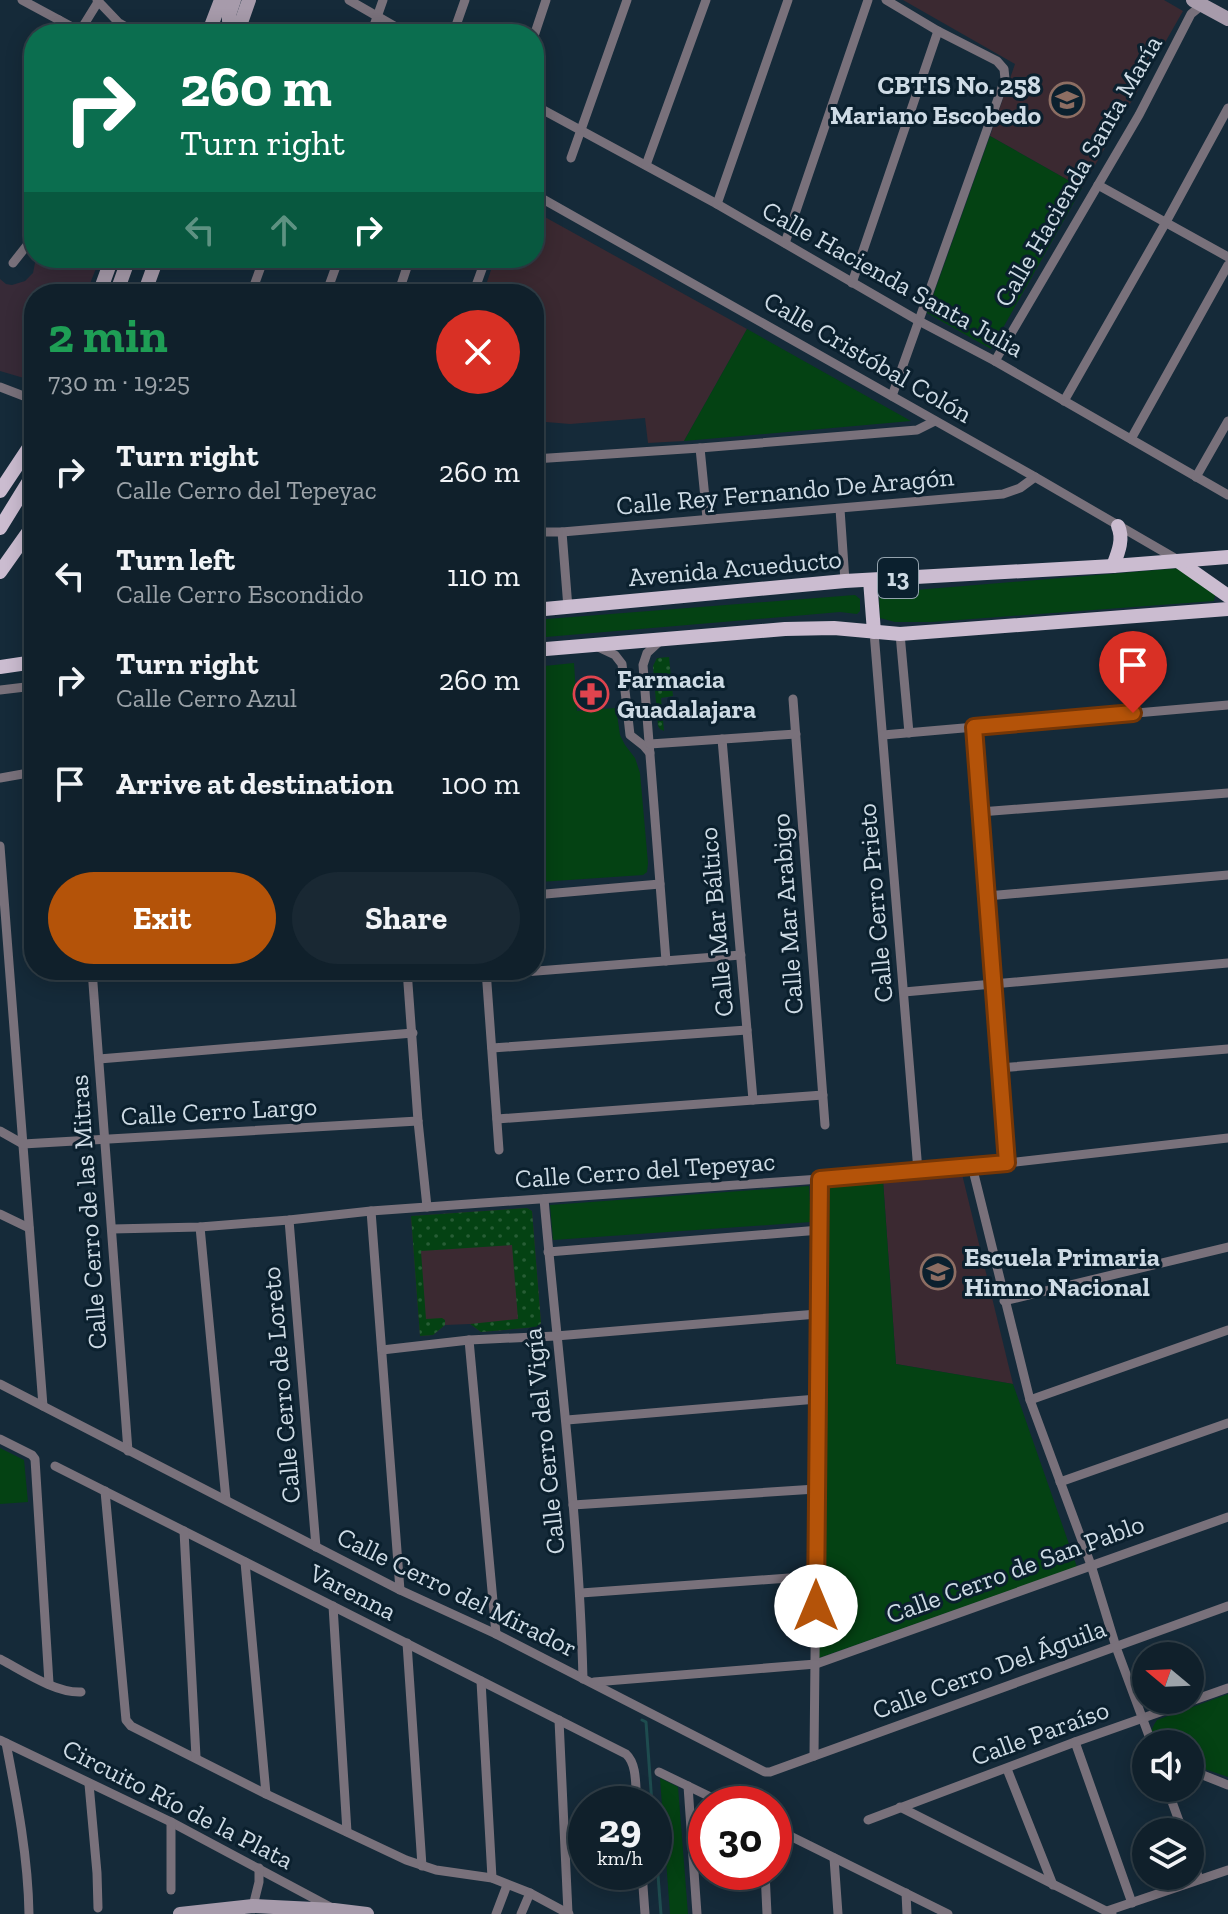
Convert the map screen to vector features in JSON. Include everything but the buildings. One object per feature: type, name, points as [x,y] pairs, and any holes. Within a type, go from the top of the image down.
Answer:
[{"type":"main road","points":[[211,24],[221,0]]},
{"type":"main road","points":[[231,24],[228,19],[234,0]]},
{"type":"main road","points":[[241,24],[249,0]]},
{"type":"main road","points":[[1200,2],[1228,19]]},
{"type":"main road","points":[[0,491],[24,455]]},
{"type":"main road","points":[[0,528],[24,489]]},
{"type":"main road","points":[[1113,566],[1120,543],[1118,526]]},
{"type":"main road","points":[[0,572],[24,538]]},
{"type":"main road","name":"Avenida Acueducto","points":[[544,609],[845,581],[1228,557]]},
{"type":"main road","points":[[1178,561],[1228,596]]},
{"type":"main road","points":[[870,580],[874,632]]},
{"type":"main road","name":"13","points":[[544,649],[787,629],[834,628],[900,634],[1228,609]]},
{"type":"main road","points":[[0,667],[24,663]]},
{"type":"main road","points":[[180,1914],[231,1911],[253,1906],[367,1914]]},
{"type":"street","points":[[22,0],[66,24]]},
{"type":"street","points":[[349,0],[391,24]]},
{"type":"street","points":[[374,24],[383,0]]},
{"type":"street","points":[[457,24],[465,0]]},
{"type":"street","points":[[538,24],[546,0]]},
{"type":"street","points":[[571,158],[627,0]]},
{"type":"street","points":[[646,165],[706,0]]},
{"type":"street","points":[[717,204],[788,0]]},
{"type":"street","points":[[785,243],[868,0]]},
{"type":"street","points":[[886,0],[997,61],[1004,69],[1005,79],[892,396]]},
{"type":"street","points":[[86,24],[97,1],[121,24]]},
{"type":"street","name":"Calle Hacienda Santa María","points":[[995,361],[1139,115],[1200,2]]},
{"type":"street","points":[[58,24],[59,20]]},
{"type":"street","points":[[852,283],[938,31]]},
{"type":"street","points":[[1064,401],[1228,108]]},
{"type":"street","name":"Calle Hacienda Santa Julia","points":[[544,111],[717,204],[1228,495]]},
{"type":"street","points":[[1098,185],[1228,257]]},
{"type":"street","name":"Calle Cristóbal Colón","points":[[544,200],[1178,561]]},
{"type":"street","points":[[13,263],[24,249]]},
{"type":"street","points":[[1131,439],[1228,265]]},
{"type":"street","points":[[0,387],[24,396]]},
{"type":"street","points":[[544,458],[917,430],[935,421]]},
{"type":"street","points":[[1196,477],[1228,421]]},
{"type":"street","points":[[700,448],[707,518]]},
{"type":"street","name":"Calle Rey Fernando De Aragón","points":[[544,532],[1003,494],[1020,488],[1035,477]]},
{"type":"street","points":[[840,509],[845,581]]},
{"type":"street","points":[[562,532],[568,608]]},
{"type":"street","name":"Calle Cerro Prieto","points":[[874,632],[918,1171]]},
{"type":"street","points":[[900,634],[909,733]]},
{"type":"street","points":[[663,639],[645,657],[643,665],[666,961]]},
{"type":"street","points":[[592,645],[609,651],[623,667],[630,735],[651,756]]},
{"type":"street","points":[[624,682],[644,681]]},
{"type":"street","points":[[0,690],[24,687]]},
{"type":"street","name":"Calle Mar Arabigo","points":[[793,699],[825,1125]]},
{"type":"street","points":[[883,735],[1228,705]]},
{"type":"street","points":[[974,727],[1007,1163]]},
{"type":"street","points":[[650,744],[796,734]]},
{"type":"street","name":"Calle Mar Báltico","points":[[722,739],[753,1100]]},
{"type":"street","points":[[0,778],[24,774]]},
{"type":"street","points":[[980,812],[1228,793]]},
{"type":"street","points":[[0,846],[43,1406]]},
{"type":"street","points":[[987,896],[1228,875]]},
{"type":"street","points":[[544,894],[660,884]]},
{"type":"street","points":[[544,969],[741,955]]},
{"type":"street","points":[[904,992],[1228,963]]},
{"type":"street","name":"Calle Cerro de las Mitras","points":[[93,980],[128,1451]]},
{"type":"street","points":[[408,980],[427,1207]]},
{"type":"street","points":[[487,980],[499,1150]]},
{"type":"street","points":[[492,1048],[747,1030]]},
{"type":"street","points":[[99,1059],[413,1033]]},
{"type":"street","points":[[999,1068],[1228,1049]]},
{"type":"street","points":[[497,1119],[823,1095]]},
{"type":"street","name":"Calle Cerro Largo","points":[[23,1144],[418,1121]]},
{"type":"street","points":[[0,1131],[23,1144]]},
{"type":"street","name":"Calle Cerro del Tepeyac","points":[[112,1229],[200,1227],[371,1211],[820,1179],[1007,1163],[1228,1138]]},
{"type":"street","points":[[972,1166],[1030,1400],[1147,1730]]},
{"type":"street","points":[[814,1756],[820,1179]]},
{"type":"street","name":"Calle Cerro del Vigía","points":[[544,1199],[567,1420],[587,1681]]},
{"type":"street","points":[[371,1211],[400,1590]]},
{"type":"street","points":[[0,1214],[29,1228]]},
{"type":"street","name":"Calle Cerro de Loreto","points":[[289,1220],[316,1547]]},
{"type":"street","points":[[200,1227],[226,1500]]},
{"type":"street","points":[[548,1252],[820,1230]]},
{"type":"street","points":[[1004,1301],[1228,1247]]},
{"type":"street","points":[[382,1350],[469,1340],[556,1336],[817,1314]]},
{"type":"street","points":[[1030,1400],[1228,1330]]},
{"type":"street","points":[[469,1340],[496,1634]]},
{"type":"street","name":"Calle Cerro del Mirador","points":[[0,1384],[400,1590],[496,1634],[765,1772]]},
{"type":"street","points":[[567,1420],[817,1399]]},
{"type":"street","points":[[1060,1482],[1228,1423]]},
{"type":"street","points":[[0,1439],[35,1459],[49,1683]]},
{"type":"street","name":"Varenna","points":[[55,1466],[631,1758],[635,1786]]},
{"type":"street","points":[[573,1505],[816,1489]]},
{"type":"street","points":[[105,1491],[126,1720],[131,1726],[266,1794],[422,1866],[492,1878],[530,1893],[568,1914]]},
{"type":"street","name":"Calle Cerro de San Pablo","points":[[587,1681],[816,1664],[1228,1517]]},
{"type":"street","points":[[184,1531],[196,1757]]},
{"type":"street","points":[[245,1562],[266,1794]]},
{"type":"street","points":[[581,1593],[816,1576]]},
{"type":"street","points":[[333,1606],[347,1832]]},
{"type":"street","name":"Calle Cerro Del Águila","points":[[765,1772],[1228,1606]]},
{"type":"street","points":[[407,1643],[422,1866]]},
{"type":"street","points":[[0,1659],[66,1691],[81,1692]]},
{"type":"street","points":[[481,1681],[492,1878]]},
{"type":"street","name":"Calle Paraíso","points":[[868,1820],[1228,1688]]},
{"type":"street","points":[[559,1720],[568,1914]]},
{"type":"street","points":[[3,1741],[26,1864],[29,1914]]},
{"type":"street","name":"Circuito Río de la Plata","points":[[3,1741],[171,1822],[334,1910]]},
{"type":"street","points":[[1075,1742],[1132,1903]]},
{"type":"street","points":[[1007,1769],[1053,1885]]},
{"type":"street","points":[[659,1772],[688,1786]]},
{"type":"street","points":[[1204,1776],[1228,1785]]},
{"type":"street","points":[[89,1784],[98,1908]]},
{"type":"street","points":[[900,1807],[1109,1912],[1168,1890]]},
{"type":"street","points":[[171,1822],[171,1890]]},
{"type":"street","points":[[792,1837],[948,1914]]},
{"type":"street","points":[[834,1858],[838,1914]]},
{"type":"street","points":[[253,1906],[259,1868]]},
{"type":"street","points":[[1204,1877],[1228,1870]]},
{"type":"street","points":[[496,1914],[507,1885]]},
{"type":"street","points":[[643,1890],[645,1914]]},
{"type":"street","points":[[695,1890],[697,1914]]},
{"type":"street","points":[[766,1890],[767,1914]]},
{"type":"street","points":[[521,1914],[530,1893]]},
{"type":"street","points":[[906,1893],[907,1914]]},
{"type":"shaded area","name":"CBTIS No. 258 Mariano Escobedo","points":[[903,0],[1164,0],[1183,11],[1082,188],[990,136],[1015,64]]},
{"type":"shaded area","points":[[544,217],[747,329],[684,441],[648,443],[645,418],[570,424],[544,422],[544,284],[486,284],[492,268],[544,268]]},
{"type":"shaded area","points":[[34,268],[96,268],[90,284],[24,284],[24,378],[0,371],[0,279],[12,285],[25,281]]},
{"type":"shaded area","name":"Escuela Primaria Himno Nacional","points":[[962,1174],[1013,1384],[896,1364],[883,1180]]},
{"type":"shaded area","points":[[527,1208],[532,1211],[541,1323],[537,1327],[481,1332],[470,1324],[445,1325],[433,1335],[420,1336],[411,1216]]},
{"type":"green space","points":[[990,136],[1082,188],[991,349],[927,313]]},
{"type":"green space","points":[[747,329],[911,421],[684,441]]},
{"type":"green space","points":[[1181,568],[1215,595],[1214,601],[932,622],[895,622],[880,618],[879,593]]},
{"type":"green space","points":[[855,595],[860,599],[857,614],[840,612],[544,637],[544,619]]},
{"type":"green space","points":[[669,657],[673,696],[661,698],[664,731],[658,726],[653,666],[657,658]]},
{"type":"green space","points":[[574,663],[577,711],[616,708],[620,735],[635,758],[640,773],[648,863],[647,872],[643,875],[544,882],[544,666]]},
{"type":"green space","points":[[883,1180],[896,1364],[1013,1384],[1077,1567],[816,1659],[823,1188]]},
{"type":"green space","points":[[809,1186],[811,1222],[553,1240],[550,1205]]},
{"type":"green space","points":[[527,1208],[532,1211],[541,1323],[537,1327],[481,1332],[470,1324],[518,1319],[512,1245],[421,1251],[426,1319],[442,1318],[445,1325],[433,1335],[420,1336],[411,1216]]},
{"type":"green space","points":[[0,1448],[24,1460],[28,1502],[0,1504]]},
{"type":"green space","points":[[1228,1694],[1228,1777],[1204,1769],[1204,1730],[1152,1730],[1157,1720],[1173,1714],[1204,1714],[1204,1703]]},
{"type":"green space","points":[[660,1778],[678,1787],[688,1914],[670,1914],[672,1786],[661,1786]]},
{"type":"waterway","points":[[642,1720],[646,1722],[651,1786]]},
{"type":"waterway","points":[[659,1890],[661,1914]]},
{"type":"place","name":"CBTIS No. 258 Mariano Escobedo","points":[[1067,100]]},
{"type":"place","name":"Farmacia Guadalajara","points":[[591,694]]},
{"type":"place","name":"Escuela Primaria Himno Nacional","points":[[938,1272]]},
{"type":"route","points":[[816,1606],[820,1179],[1007,1163],[974,727],[1133,713]]}]
